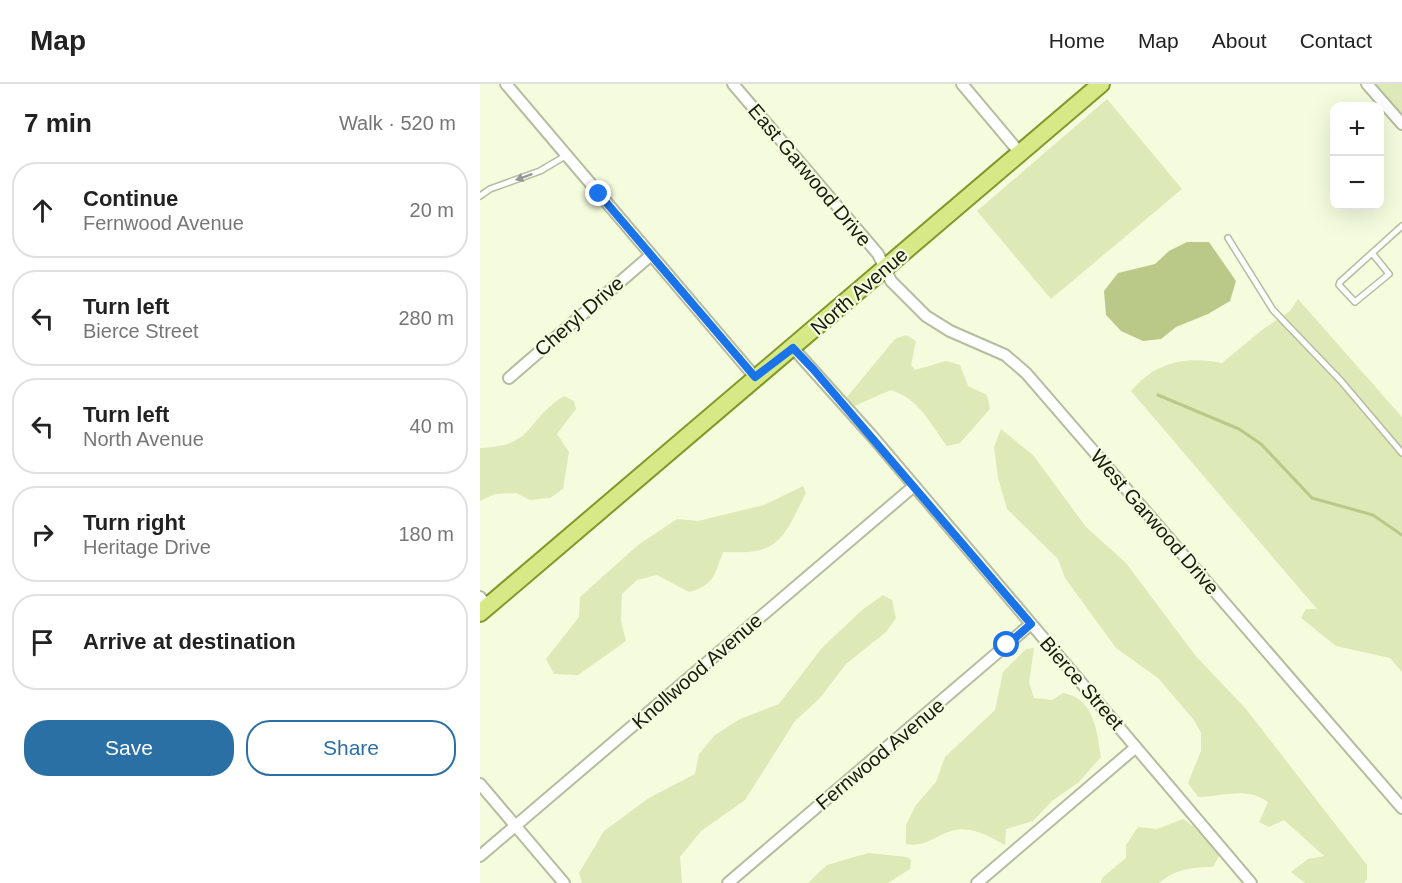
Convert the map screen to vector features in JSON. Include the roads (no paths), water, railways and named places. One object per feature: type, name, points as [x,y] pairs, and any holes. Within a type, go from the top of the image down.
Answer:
[{"type":"main road","name":"North Avenue","points":[[483,605],[755,377],[793,348],[1101,84]]},
{"type":"street","points":[[506,84],[755,377]]},
{"type":"street","name":"East Garwood Drive","points":[[733,84],[878,254],[885,267]]},
{"type":"street","points":[[962,84],[1020,153]]},
{"type":"street","points":[[1367,84],[1402,124]]},
{"type":"street","name":"Cheryl Drive","points":[[509,378],[650,256]]},
{"type":"street","name":"West Garwood Drive","points":[[885,267],[891,281],[926,316],[950,331],[1005,356],[1026,373],[1402,808]]},
{"type":"street","name":"Bierce Street","points":[[793,348],[914,486],[1251,883]]},
{"type":"street","name":"Knollwood Avenue","points":[[480,856],[914,486]]},
{"type":"street","name":"Fernwood Avenue","points":[[729,883],[1031,624]]},
{"type":"street","points":[[977,883],[1136,747]]},
{"type":"street","points":[[480,784],[564,883]]},
{"type":"lane","points":[[480,196],[490,189],[540,171],[567,155]]},
{"type":"lane","points":[[1372,253],[1389,274],[1355,302],[1339,285],[1372,253],[1402,226]]},
{"type":"lane","points":[[1228,238],[1273,310],[1341,381],[1402,453]]},
{"type":"waterway","points":[[1158,395],[1239,429],[1261,444],[1312,498],[1373,515],[1402,535]]}]
